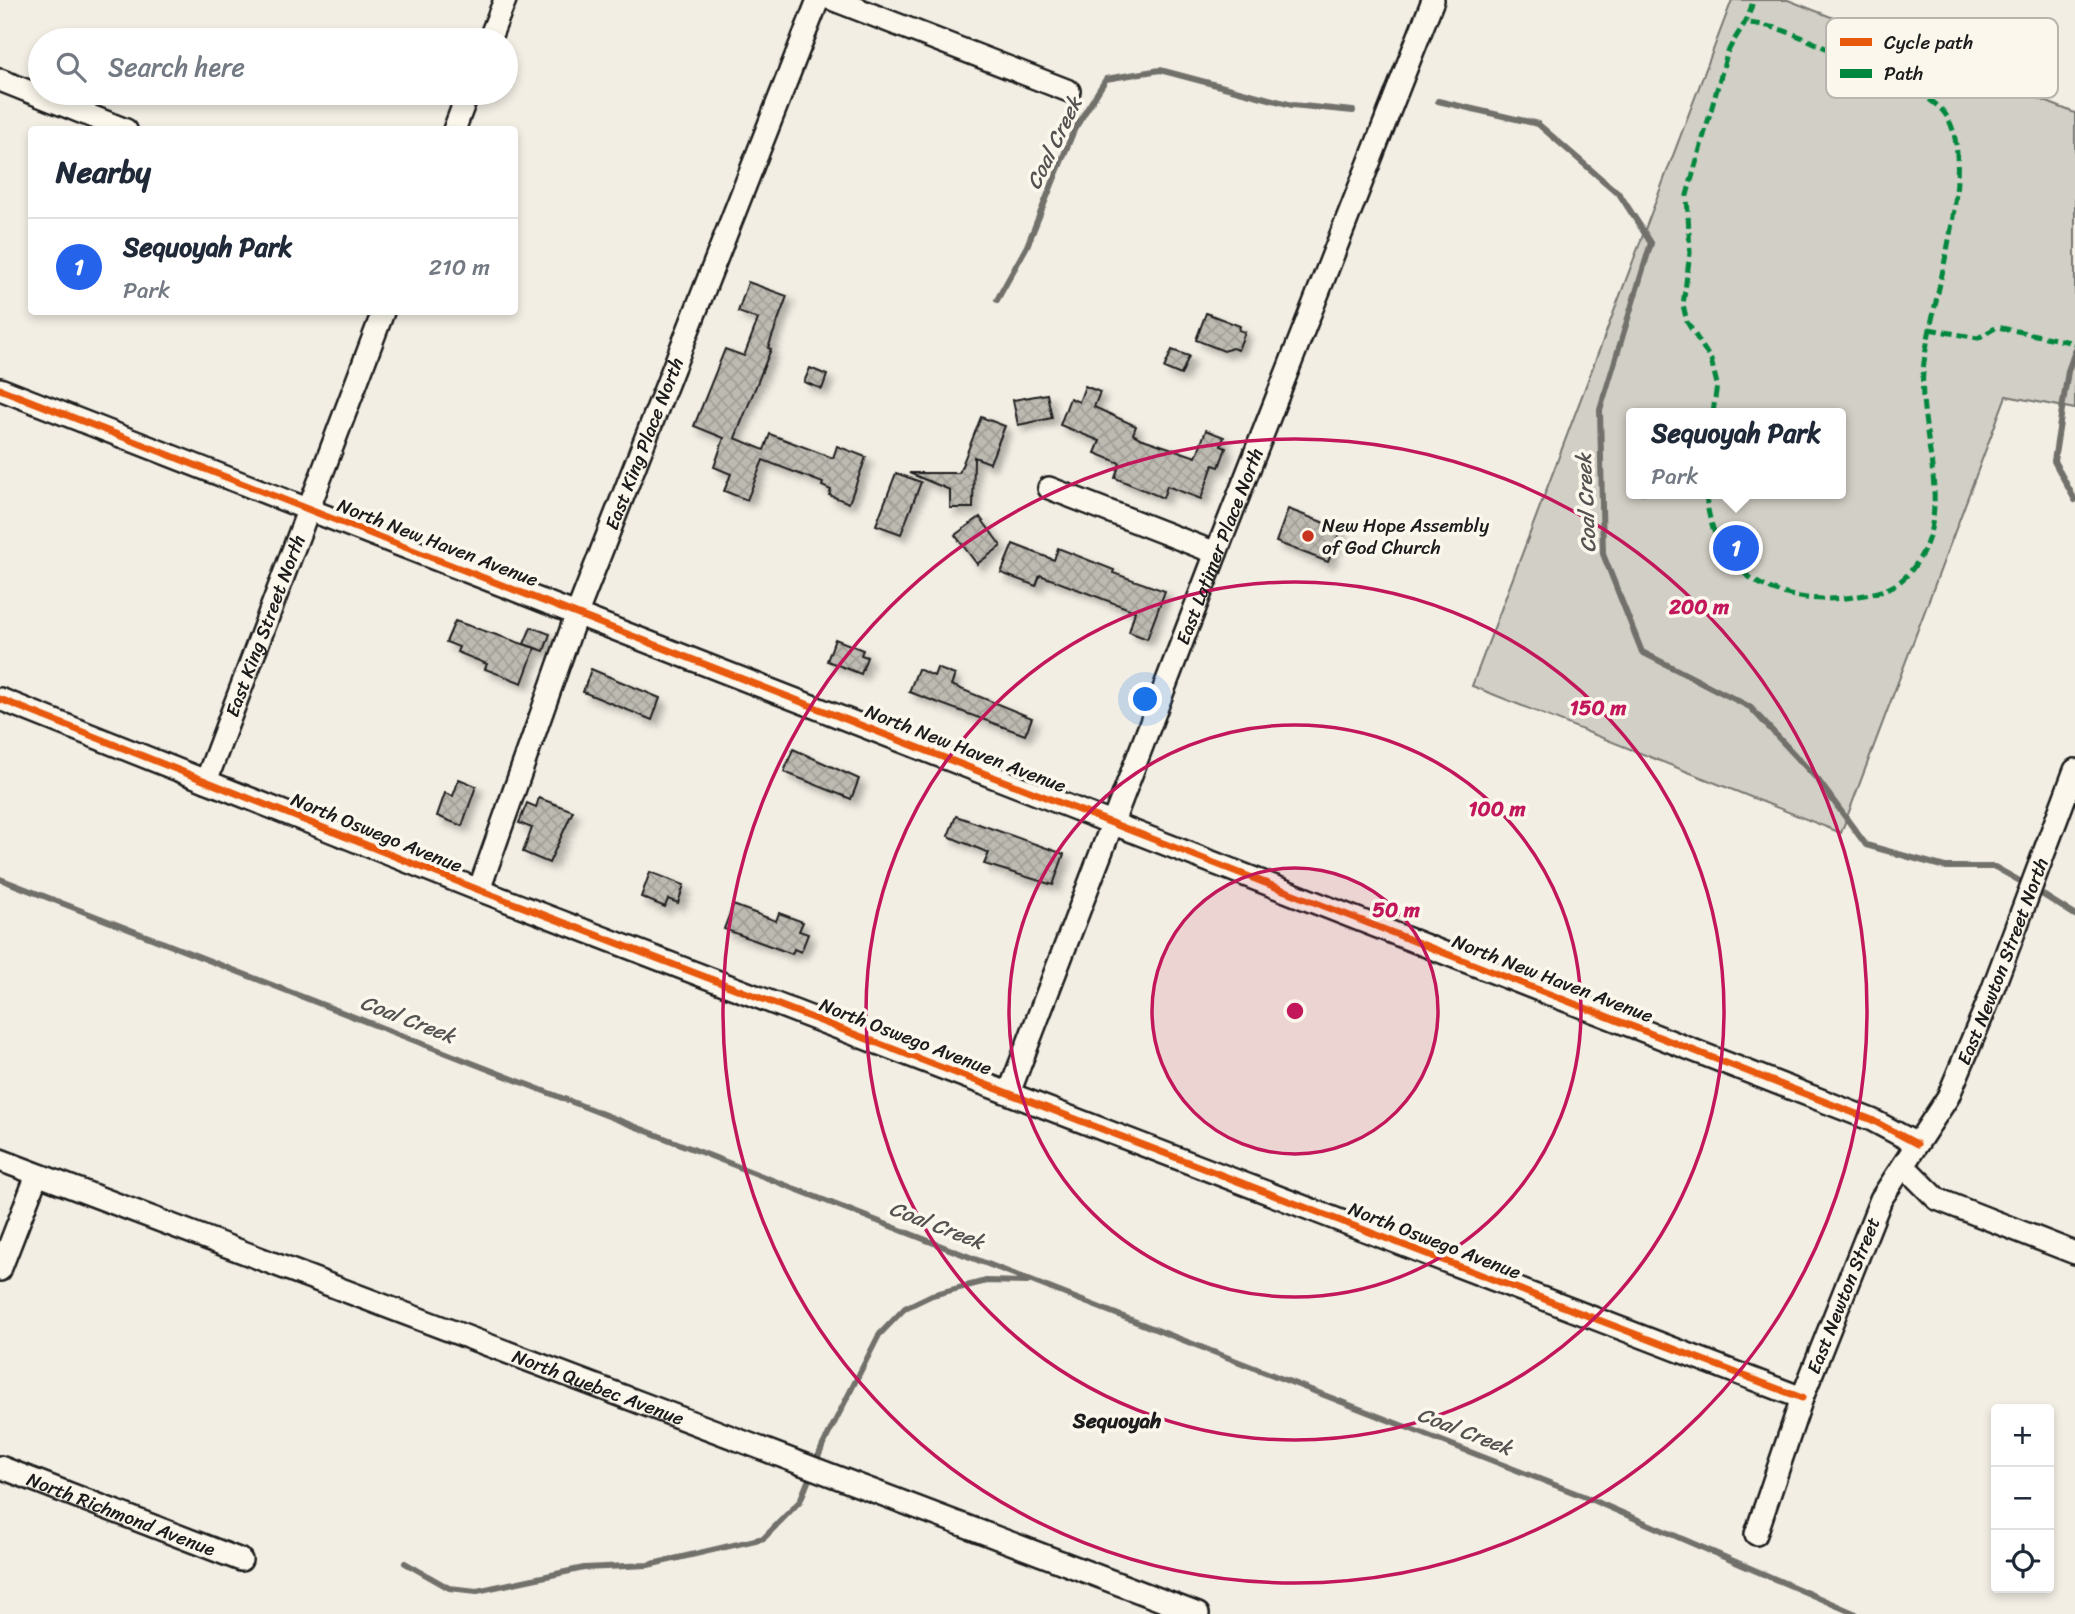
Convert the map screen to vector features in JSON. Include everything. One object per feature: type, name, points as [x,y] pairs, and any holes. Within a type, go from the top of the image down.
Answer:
[{"type":"street","points":[[494,28],[505,0]]},
{"type":"street","name":"East King Place North","points":[[479,890],[577,613],[818,0]]},
{"type":"street","points":[[834,0],[1069,90]]},
{"type":"street","name":"East Latimer Place North","points":[[1009,1093],[1216,553],[1433,0]]},
{"type":"street","points":[[0,80],[28,91]]},
{"type":"street","points":[[63,105],[116,126]]},
{"type":"street","points":[[456,126],[463,105]]},
{"type":"street","name":"East King Street North","points":[[206,781],[382,315]]},
{"type":"street","name":"North New Haven Avenue","points":[[0,389],[1872,1120],[1917,1144]]},
{"type":"street","points":[[1049,488],[1216,553]]},
{"type":"street","name":"North Oswego Avenue","points":[[0,699],[479,890],[1802,1398]]},
{"type":"street","name":"East Newton Street North","points":[[1917,1144],[1948,1097],[1986,1007],[2075,770]]},
{"type":"street","name":"East Newton Street","points":[[1756,1534],[1802,1398],[1881,1199],[1917,1144]]},
{"type":"street","name":"North Quebec Avenue","points":[[0,1160],[870,1487],[1159,1607],[1198,1614]]},
{"type":"street","points":[[1904,1166],[1937,1199],[2075,1253]]},
{"type":"street","points":[[0,1270],[37,1175]]},
{"type":"street","name":"North Richmond Avenue","points":[[0,1467],[242,1560]]},
{"type":"shaded area","points":[[1732,0],[1788,0],[1834,18],[1826,18],[1826,98],[2037,98],[2075,113],[2075,409],[2006,396],[1841,833],[1472,686]]},
{"type":"building","points":[[748,282],[787,296],[768,348],[771,349],[735,438],[764,450],[770,434],[833,458],[837,446],[866,457],[849,503],[829,495],[831,490],[822,486],[823,483],[763,460],[747,500],[724,491],[731,474],[714,467],[724,438],[694,426],[725,349],[744,356],[758,319],[738,312]]},
{"type":"building","points":[[1206,313],[1240,326],[1239,330],[1245,332],[1238,350],[1232,348],[1224,351],[1196,340]]},
{"type":"building","points":[[1172,350],[1189,356],[1181,375],[1164,368]]},
{"type":"building","points":[[810,368],[827,375],[822,389],[804,382]]},
{"type":"building","points":[[1085,386],[1100,392],[1094,407],[1136,426],[1133,434],[1140,438],[1196,457],[1206,430],[1224,437],[1221,446],[1226,448],[1219,467],[1213,465],[1201,499],[1167,486],[1163,498],[1115,478],[1120,463],[1095,453],[1100,441],[1060,425],[1070,398],[1079,402]]},
{"type":"building","points":[[1047,394],[1052,418],[1018,425],[1013,400]]},
{"type":"building","points":[[981,417],[1005,426],[990,463],[974,457],[973,508],[950,508],[950,490],[909,473],[959,473]]},
{"type":"building","points":[[896,473],[921,482],[901,534],[876,525]]},
{"type":"building","name":"New Hope Assembly of God Church","points":[[1288,509],[1341,529],[1328,562],[1276,542]]},
{"type":"building","points":[[980,517],[1001,546],[977,564],[955,535]]},
{"type":"building","points":[[1013,544],[1054,560],[1058,548],[1114,570],[1113,573],[1165,591],[1147,639],[1129,632],[1135,611],[1040,575],[1036,586],[1001,573]]},
{"type":"building","points":[[455,621],[535,648],[522,683],[485,669],[487,664],[457,652],[459,647],[446,642]]},
{"type":"building","points":[[531,627],[550,634],[544,651],[524,644]]},
{"type":"building","points":[[835,639],[863,650],[861,655],[867,657],[861,674],[827,661]]},
{"type":"building","points":[[937,668],[955,675],[951,685],[1032,718],[1025,735],[909,692],[918,669],[934,676]]},
{"type":"building","points":[[591,669],[660,698],[652,720],[583,692]]},
{"type":"building","points":[[793,749],[859,779],[851,799],[784,772]]},
{"type":"building","points":[[459,779],[476,786],[462,826],[437,816],[445,793],[453,796]]},
{"type":"building","points":[[539,798],[573,811],[549,863],[523,852],[532,828],[519,823],[527,803],[536,807]]},
{"type":"building","points":[[956,816],[1064,854],[1053,885],[984,864],[989,853],[948,836]]},
{"type":"building","points":[[650,872],[684,885],[678,903],[668,899],[665,907],[641,897]]},
{"type":"building","points":[[733,905],[776,921],[779,913],[803,922],[799,931],[808,934],[801,952],[794,949],[792,954],[724,929]]},
{"type":"waterway","name":"Coal Creek","points":[[997,300],[1027,246],[1074,130],[1106,79],[1160,70],[1292,105],[1353,111]]},
{"type":"waterway","name":"Coal Creek","points":[[1438,101],[1538,124],[1620,195],[1651,243],[1600,410],[1603,554],[1642,652],[1750,707],[1818,780],[1866,845],[1945,867],[1995,867],[2018,880]]},
{"type":"waterway","points":[[2075,351],[2068,371],[2054,461],[2075,500]]},
{"type":"waterway","name":"Coal Creek","points":[[0,879],[1583,1496],[1856,1614]]},
{"type":"waterway","name":"Coal Creek","points":[[2040,893],[2075,915]]},
{"type":"waterway","points":[[405,1563],[449,1588],[477,1591],[584,1568],[648,1565],[764,1538],[800,1501],[823,1445],[879,1335],[905,1308],[932,1295],[986,1281],[1027,1282]]},
{"type":"marked path","points":[[1714,408],[1717,384],[1711,360],[1687,322],[1683,305],[1690,253],[1687,195],[1727,54],[1748,16],[1753,0]]},
{"type":"marked path","points":[[1749,23],[1780,29],[1826,48]]},
{"type":"marked path","points":[[1707,499],[1711,522],[1721,546],[1735,565],[1754,580],[1775,591],[1799,597],[1825,599],[1879,592],[1901,581],[1913,568],[1926,545],[1932,522],[1934,497],[1923,397],[1923,372],[1950,234],[1956,196],[1957,160],[1953,130],[1941,109],[1926,98]]},
{"type":"marked path","points":[[1929,329],[1978,338],[1997,327],[2075,343]]},
{"type":"cycle path","points":[[0,389],[1872,1120],[1917,1144]]},
{"type":"cycle path","points":[[0,699],[479,890],[1802,1398]]},
{"type":"place","name":"New Hope Assembly of God Church","points":[[1308,536]]},
{"type":"place","name":"Sequoyah Park","points":[[1736,548]]},
{"type":"district","name":"Sequoyah","points":[[1117,1421]]}]
